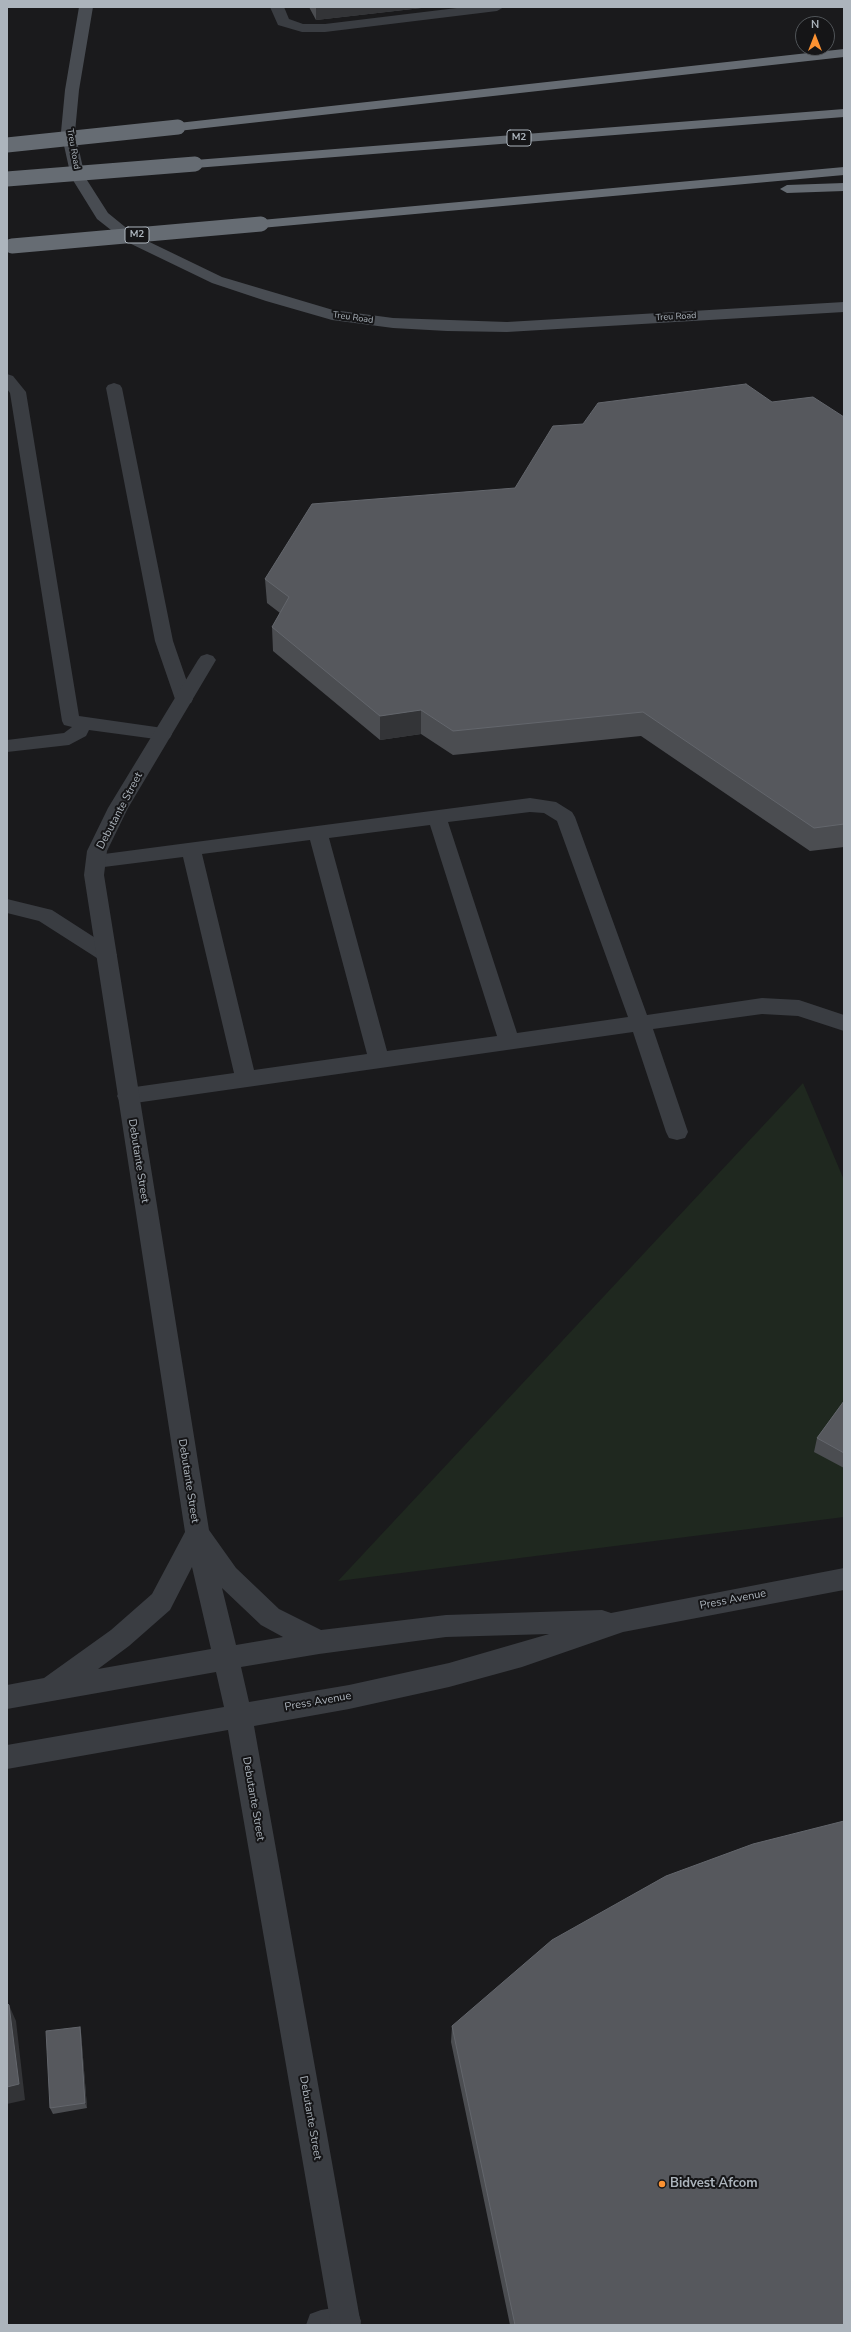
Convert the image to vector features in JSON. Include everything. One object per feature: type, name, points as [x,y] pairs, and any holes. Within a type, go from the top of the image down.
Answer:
[{"type":"highway","points":[[7,145],[844,53]]},
{"type":"highway","name":"M2","points":[[7,179],[844,113]]},
{"type":"highway","name":"M2","points":[[10,246],[844,170]]},
{"type":"highway","points":[[691,184],[758,189],[844,187]]},
{"type":"street","name":"Treu Road","points":[[86,7],[72,90],[68,132],[78,177],[102,216],[130,238],[217,280],[271,298],[332,315],[393,323],[447,326],[507,327],[844,307]]},
{"type":"street","points":[[277,7],[284,22],[302,28],[325,28],[497,7]]},
{"type":"street","points":[[7,379],[18,392],[71,721],[163,734]]},
{"type":"street","points":[[114,388],[164,641],[184,698]]},
{"type":"street","name":"Debutante Street","points":[[207,660],[118,808],[97,851],[94,875],[196,1533],[239,1716],[338,2324]]},
{"type":"street","points":[[7,746],[69,739],[79,732],[83,723]]},
{"type":"street","points":[[96,861],[530,805],[549,807],[565,817],[640,1023],[677,1132]]},
{"type":"street","points":[[437,817],[509,1042]]},
{"type":"street","points":[[318,832],[379,1061]]},
{"type":"street","points":[[191,849],[246,1079]]},
{"type":"street","points":[[7,906],[45,915],[107,955]]},
{"type":"street","points":[[128,1096],[762,1006],[799,1008],[844,1023]]},
{"type":"street","points":[[49,1689],[120,1638],[161,1602],[196,1533],[227,1576],[270,1617],[319,1642]]},
{"type":"street","name":"Press Avenue","points":[[7,1697],[226,1657],[319,1642],[446,1626],[623,1620],[844,1579]]},
{"type":"street","name":"Press Avenue","points":[[7,1757],[349,1697],[449,1675],[522,1655],[623,1620]]},
{"type":"shaded area","points":[[803,1083],[844,1180],[844,1517],[338,1581]]},
{"type":"building","points":[[746,384],[772,402],[813,397],[844,417],[844,824],[814,828],[643,712],[453,731],[421,710],[380,716],[272,627],[289,597],[265,579],[312,504],[515,488],[553,426],[583,424],[598,403]]},
{"type":"building","points":[[844,1401],[844,1453],[817,1438]]},
{"type":"building","name":"Bidvest Afcom","points":[[844,1821],[844,2325],[515,2325],[452,2026],[552,1940],[666,1876],[753,1844]]},
{"type":"building","points":[[7,2003],[9,2005],[19,2084],[7,2087]]},
{"type":"building","points":[[80,2027],[85,2103],[50,2108],[46,2031]]},
{"type":"place","name":"Bidvest Afcom","points":[[662,2184]]}]
